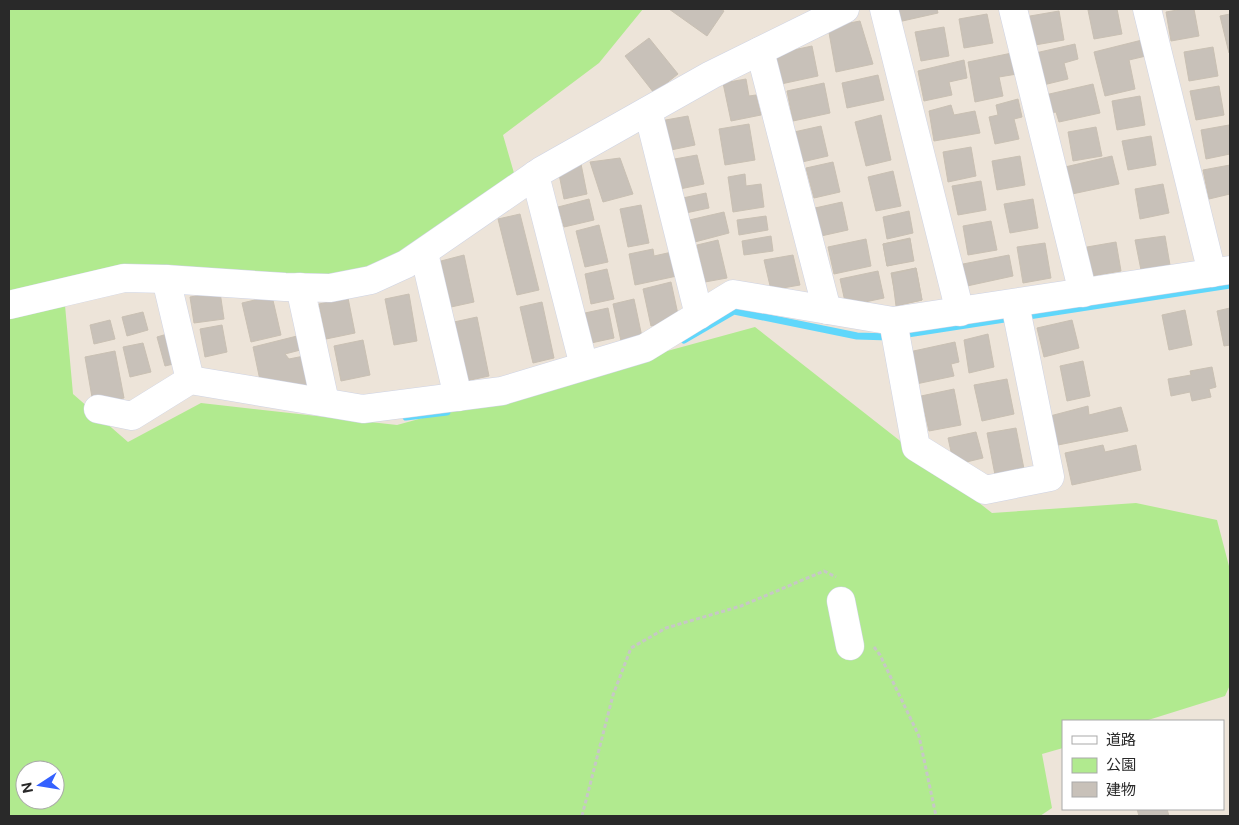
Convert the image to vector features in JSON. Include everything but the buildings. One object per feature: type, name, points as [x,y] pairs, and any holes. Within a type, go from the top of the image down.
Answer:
[{"type":"street","points":[[9,305],[124,278],[330,288],[371,280],[406,264],[424,253],[535,175],[711,75],[845,9]]},
{"type":"street","points":[[884,9],[960,312]]},
{"type":"street","points":[[1013,9],[1083,293]]},
{"type":"street","points":[[98,409],[132,416],[190,380],[363,409],[502,391],[645,348],[733,294],[893,321],[1015,304],[1221,271],[1147,9]]},
{"type":"street","points":[[760,51],[826,310]]},
{"type":"street","points":[[648,111],[699,315]]},
{"type":"street","points":[[535,175],[584,366]]},
{"type":"street","points":[[424,253],[458,397]]},
{"type":"street","points":[[166,279],[190,380]]},
{"type":"street","points":[[300,287],[325,402]]},
{"type":"street","points":[[893,321],[916,447],[985,490],[1050,477],[1015,304]]},
{"type":"street","points":[[842,601],[859,643]]},
{"type":"path","points":[[582,816],[613,695],[631,648],[666,628],[741,606],[824,571],[842,580],[842,601]]},
{"type":"path","points":[[859,643],[880,655],[919,736],[936,816]]},
{"type":"green space","points":[[9,9],[643,9],[599,63],[503,135],[518,187],[402,259],[310,282],[169,265],[63,283],[73,394],[128,442],[201,403],[397,425],[755,327],[992,513],[1136,503],[1217,520],[1230,570],[1230,685],[1225,696],[1148,720],[1062,720],[1062,748],[1042,754],[1052,808],[1040,816],[9,816]]},
{"type":"waterway","points":[[1022,317],[1230,285]]},
{"type":"waterway","points":[[684,340],[734,311],[857,336],[890,337]]},
{"type":"waterway","points":[[901,335],[1011,318]]},
{"type":"waterway","points":[[406,417],[447,412]]}]
